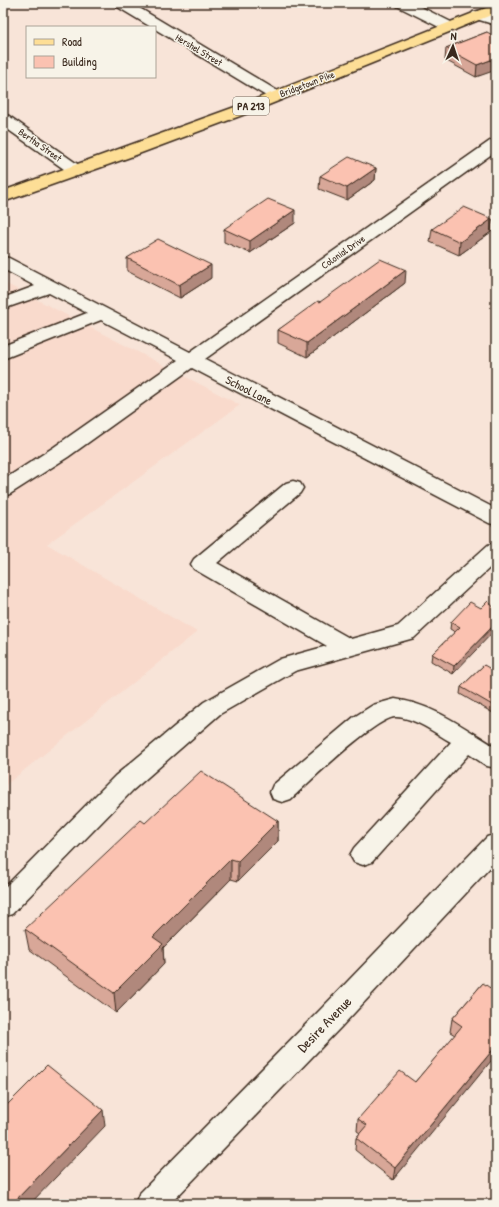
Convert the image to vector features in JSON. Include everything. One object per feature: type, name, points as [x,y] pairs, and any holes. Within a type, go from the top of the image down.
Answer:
[{"type":"main road","name":"Bridgetown Pike","points":[[3,197],[77,171],[379,57],[496,8]]},
{"type":"street","name":"Hershel Street","points":[[121,3],[276,96]]},
{"type":"street","points":[[402,3],[450,27]]},
{"type":"street","points":[[478,15],[496,21]]},
{"type":"street","name":"Bertha Street","points":[[3,119],[77,171]]},
{"type":"street","name":"Colonial Drive","points":[[3,489],[61,452],[496,144]]},
{"type":"street","name":"School Lane","points":[[3,262],[496,518]]},
{"type":"street","points":[[3,304],[50,286]]},
{"type":"street","points":[[3,353],[102,313]]},
{"type":"street","points":[[293,488],[202,564],[348,648]]},
{"type":"street","points":[[3,906],[124,783],[212,708],[288,665],[406,632],[496,550]]},
{"type":"street","points":[[282,792],[362,723],[376,713],[394,708],[409,709],[423,715],[496,759]]},
{"type":"street","points":[[363,855],[467,742]]},
{"type":"street","name":"Desire Avenue","points":[[150,1204],[331,1018],[496,844]]},
{"type":"shaded area","points":[[3,282],[240,405],[47,544],[197,632],[3,787]]},
{"type":"building","points":[[487,32],[496,37],[496,58],[477,65],[446,48]]},
{"type":"building","points":[[349,157],[376,168],[347,188],[320,176]]},
{"type":"building","points":[[268,199],[295,210],[250,241],[224,229]]},
{"type":"building","points":[[464,207],[492,219],[460,242],[432,229]]},
{"type":"building","points":[[158,239],[211,265],[179,285],[127,258]]},
{"type":"building","points":[[380,259],[406,270],[307,343],[278,330],[318,301],[320,302]]},
{"type":"building","points":[[488,601],[496,610],[496,623],[454,666],[432,654],[460,627],[451,622],[470,602],[481,608]]},
{"type":"building","points":[[484,665],[496,672],[496,704],[494,706],[461,687]]},
{"type":"building","points":[[201,771],[278,821],[238,861],[231,859],[153,937],[163,944],[114,993],[25,929],[141,820],[145,823]]},
{"type":"building","points":[[483,983],[496,992],[496,1046],[395,1168],[356,1138],[367,1125],[358,1119],[400,1071],[415,1082],[462,1026],[452,1019]]},
{"type":"building","points":[[47,1065],[103,1110],[12,1204],[3,1204],[3,1109]]}]
